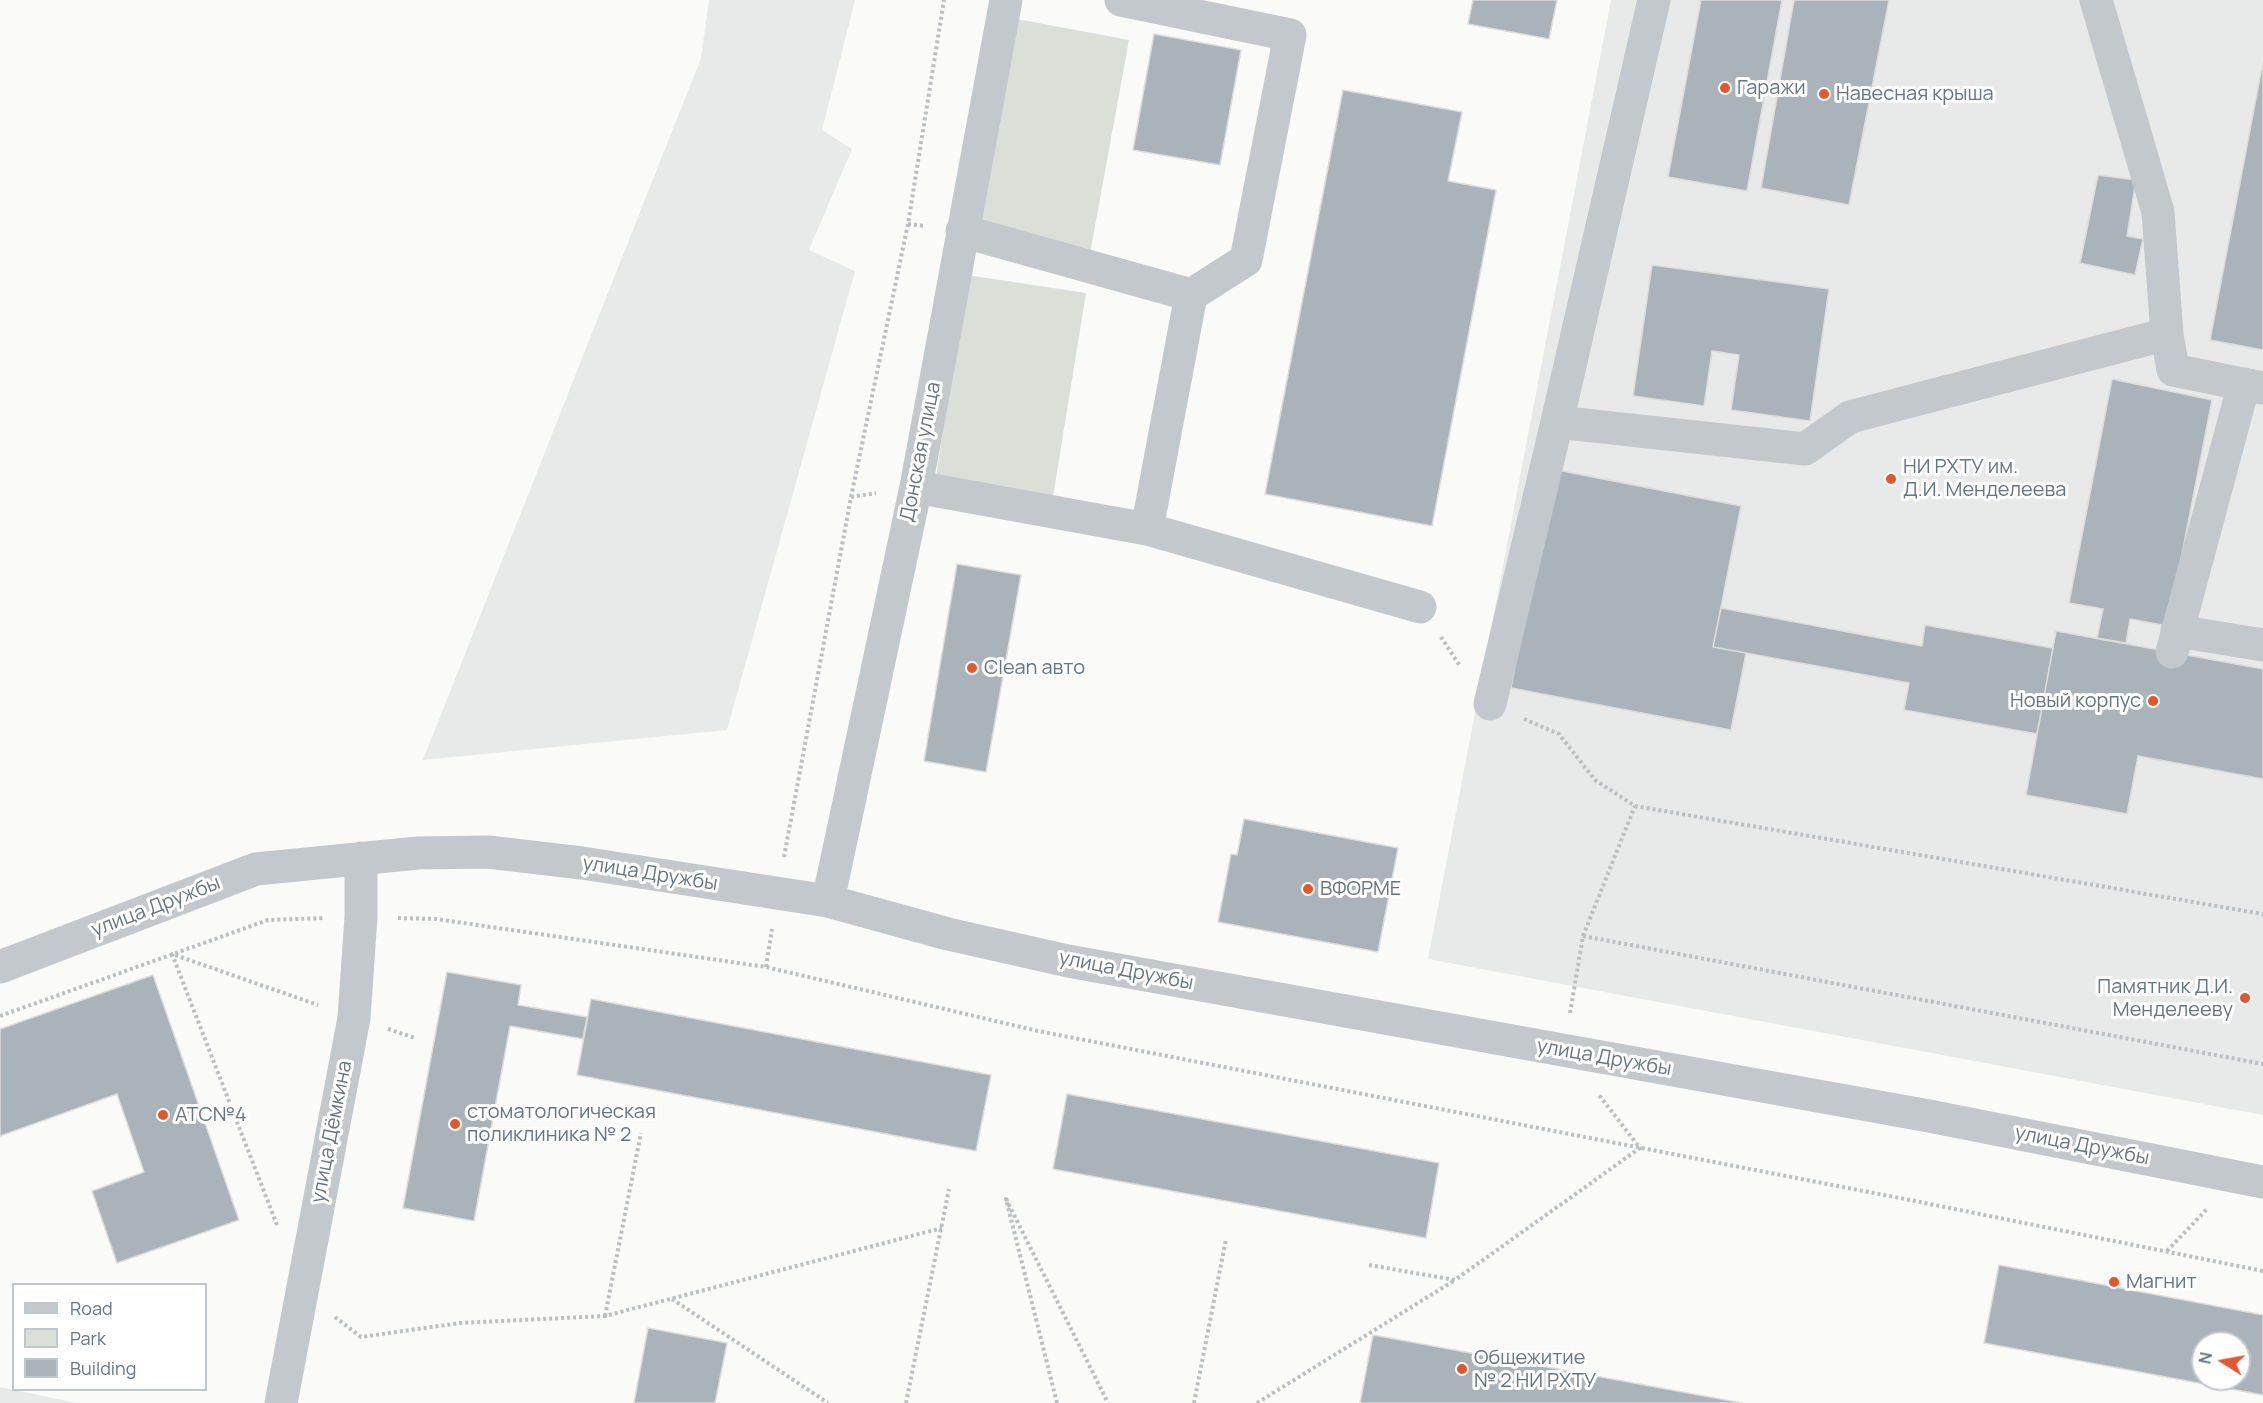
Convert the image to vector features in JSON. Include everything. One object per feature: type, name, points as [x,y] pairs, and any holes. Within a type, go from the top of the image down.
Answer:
[{"type":"street","name":"Донская улица","points":[[828,902],[916,487],[1006,0]]},
{"type":"street","points":[[1121,0],[1290,35],[1246,260],[1191,295],[1147,529]]},
{"type":"street","points":[[1490,704],[1654,0]]},
{"type":"street","points":[[2096,0],[2158,212],[2167,334],[2173,370],[2254,386],[2174,641],[2263,645]]},
{"type":"street","points":[[962,231],[1191,295]]},
{"type":"street","points":[[1557,422],[1805,449],[1850,417],[2167,334]]},
{"type":"street","points":[[916,487],[1147,529],[1420,607]]},
{"type":"street","name":"улица Дружбы","points":[[0,967],[256,869],[418,853],[488,852],[582,863],[828,902],[948,934],[1068,961],[1941,1118],[2263,1182]]},
{"type":"street","name":"улица Дёмкина","points":[[281,1403],[354,1018],[361,917],[362,858]]},
{"type":"path","points":[[766,967],[777,894],[851,497],[908,224],[944,0]]},
{"type":"path","points":[[1461,666],[1490,704],[1559,734],[1595,780],[1635,806],[2263,914]]},
{"type":"path","points":[[1564,1050],[1584,936],[1635,806]]},
{"type":"path","points":[[0,1016],[268,920],[361,917],[436,919],[766,967],[1038,1031],[2263,1271]]},
{"type":"path","points":[[1584,936],[2263,1064]]},
{"type":"path","points":[[172,954],[415,1038]]},
{"type":"path","points":[[172,954],[277,1226]]},
{"type":"path","points":[[1599,1095],[1640,1148]]},
{"type":"path","points":[[605,1316],[641,1133]]},
{"type":"path","points":[[1257,1403],[1455,1280],[1640,1148]]},
{"type":"path","points":[[906,1403],[949,1189]]},
{"type":"path","points":[[1057,1403],[1006,1199],[1108,1403]]},
{"type":"path","points":[[302,1292],[361,1337],[460,1323],[605,1316],[942,1228]]},
{"type":"path","points":[[1194,1403],[1226,1239]]},
{"type":"path","points":[[1369,1264],[1455,1280]]},
{"type":"path","points":[[672,1298],[828,1403]]},
{"type":"shaded area","points":[[709,0],[855,0],[822,130],[852,149],[809,250],[855,271],[727,730],[423,760],[701,58]]},
{"type":"shaded area","name":"НИ РХТУ им. Д.И. Менделеева","points":[[1611,0],[2263,0],[2263,1115],[1428,959]]},
{"type":"shaded area","points":[[0,1387],[77,1403],[0,1403]]},
{"type":"green space","points":[[1011,18],[1129,40],[1089,259],[971,237]]},
{"type":"green space","points":[[967,275],[1086,293],[1050,515],[933,496]]},
{"type":"building","points":[[1473,0],[1557,0],[1549,39],[1468,24]]},
{"type":"building","name":"Гаражи","points":[[1701,0],[1782,0],[1747,191],[1668,177]]},
{"type":"building","name":"Навесная крыша","points":[[1794,0],[1889,0],[1849,205],[1761,188]]},
{"type":"building","points":[[1154,34],[1241,50],[1220,165],[1133,150]]},
{"type":"building","points":[[2263,62],[2263,350],[2210,340]]},
{"type":"building","points":[[1343,90],[1462,112],[1448,181],[1496,190],[1432,526],[1265,494]]},
{"type":"building","points":[[2098,175],[2136,180],[2127,236],[2143,239],[2135,275],[2080,263]]},
{"type":"building","points":[[1652,265],[1829,289],[1810,421],[1731,410],[1739,355],[1712,351],[1704,406],[1633,396]]},
{"type":"building","points":[[2112,379],[2212,400],[2168,626],[2130,619],[2126,643],[2097,638],[2103,609],[2069,603]]},
{"type":"building","points":[[1552,469],[1741,506],[1713,647],[1746,653],[1731,730],[1511,688]]},
{"type":"building","name":"Сlean авто","points":[[957,564],[1021,575],[986,772],[924,761]]},
{"type":"building","points":[[1721,608],[1922,646],[1925,625],[2053,648],[2037,734],[1904,710],[1909,683],[1713,647]]},
{"type":"building","name":"Новый корпус","points":[[2056,631],[2263,669],[2263,779],[2138,756],[2127,814],[2026,795]]},
{"type":"building","name":"ВФОРМЕ","points":[[1244,819],[1398,848],[1378,952],[1218,922],[1231,854],[1237,855]]},
{"type":"building","name":"стоматологическая поликлиника № 2","points":[[447,972],[521,985],[518,1005],[587,1017],[583,1039],[510,1026],[474,1221],[403,1208]]},
{"type":"building","name":"АТС№4","points":[[153,975],[239,1220],[117,1263],[92,1191],[144,1172],[117,1094],[0,1136],[0,1029]]},
{"type":"building","points":[[591,999],[991,1075],[976,1151],[577,1075]]},
{"type":"building","points":[[1067,1094],[1439,1163],[1426,1238],[1053,1169]]},
{"type":"building","points":[[1999,1265],[2263,1315],[2263,1395],[2242,1391],[2251,1391],[2251,1331],[2191,1331],[2191,1382],[1984,1343]]},
{"type":"building","points":[[648,1328],[727,1343],[715,1403],[634,1403]]},
{"type":"building","name":"Общежитие № 2 НИ РХТУ","points":[[1373,1335],[1742,1403],[1360,1403]]},
{"type":"place","name":"Гаражи","points":[[1725,88]]},
{"type":"place","name":"Навесная крыша","points":[[1824,94]]},
{"type":"place","name":"НИ РХТУ им. Д.И. Менделеева","points":[[1891,479]]},
{"type":"place","name":"Сlean авто","points":[[972,668]]},
{"type":"place","name":"Новый корпус","points":[[2153,701]]},
{"type":"place","name":"ВФОРМЕ","points":[[1308,889]]},
{"type":"place","name":"Памятник Д.И. Менделееву","points":[[2245,998]]},
{"type":"place","name":"АТС№4","points":[[163,1115]]},
{"type":"place","name":"стоматологическая поликлиника № 2","points":[[455,1124]]},
{"type":"place","name":"Магнит","points":[[2114,1282]]},
{"type":"place","name":"Общежитие № 2 НИ РХТУ","points":[[1462,1369]]}]
